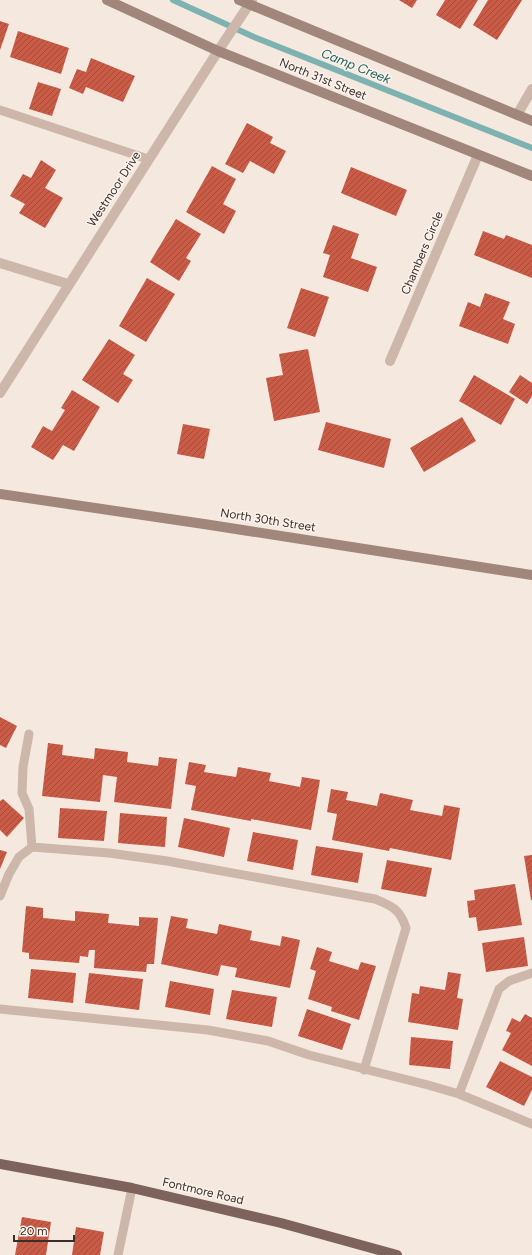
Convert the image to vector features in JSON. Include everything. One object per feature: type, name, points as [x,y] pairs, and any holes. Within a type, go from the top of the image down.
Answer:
[{"type":"main road","name":"North 31st Street","points":[[107,0],[218,51],[532,176]]},
{"type":"main road","points":[[247,1],[532,121]]},
{"type":"main road","name":"North 30th Street","points":[[0,494],[532,575]]},
{"type":"main road","name":"Fontmore Road","points":[[0,1164],[132,1188],[281,1222],[397,1255]]},
{"type":"street","name":"Westmoor Drive","points":[[0,393],[68,284],[218,51],[247,1]]},
{"type":"street","points":[[516,115],[532,89]]},
{"type":"street","name":"Chambers Circle","points":[[390,361],[478,155]]},
{"type":"street","points":[[0,263],[68,284]]},
{"type":"lane","points":[[0,110],[148,159]]},
{"type":"lane","points":[[29,734],[22,767],[22,793],[30,809],[32,847]]},
{"type":"lane","points":[[0,896],[9,874],[19,857],[32,847],[109,853],[167,861],[374,899],[391,905],[402,916],[406,928],[364,1070]]},
{"type":"lane","points":[[459,1094],[499,989],[509,981],[532,973]]},
{"type":"lane","points":[[0,1009],[208,1030],[268,1041],[309,1055],[459,1094],[532,1124]]},
{"type":"lane","points":[[118,1255],[132,1188]]},
{"type":"building","points":[[399,0],[417,0],[412,8]]},
{"type":"building","points":[[445,0],[478,0],[460,29],[436,15]]},
{"type":"building","points":[[488,0],[522,0],[497,40],[473,25]]},
{"type":"building","points":[[0,21],[9,24],[0,50]]},
{"type":"building","points":[[18,31],[69,48],[61,74],[10,57]]},
{"type":"building","points":[[91,58],[135,76],[123,102],[86,87],[83,94],[69,88],[77,69],[86,72]]},
{"type":"building","points":[[38,82],[61,89],[52,116],[29,109]]},
{"type":"building","points":[[247,123],[273,137],[270,143],[286,151],[274,174],[250,161],[243,173],[225,164]]},
{"type":"building","points":[[41,160],[56,170],[45,188],[63,198],[45,228],[19,213],[25,204],[10,196],[23,174],[31,178]]},
{"type":"building","points":[[212,166],[236,179],[223,204],[236,211],[224,234],[186,212]]},
{"type":"building","points":[[351,167],[407,190],[396,216],[341,193]]},
{"type":"building","points":[[176,219],[201,234],[186,258],[191,261],[179,281],[150,262]]},
{"type":"building","points":[[333,225],[359,234],[351,258],[377,267],[368,292],[323,277],[330,255],[323,253]]},
{"type":"building","points":[[483,231],[504,239],[506,235],[532,245],[532,278],[474,255]]},
{"type":"building","points":[[147,278],[175,294],[146,342],[119,326]]},
{"type":"building","points":[[301,288],[329,297],[315,337],[287,328]]},
{"type":"building","points":[[485,293],[510,302],[503,319],[515,324],[508,344],[459,326],[468,302],[480,307]]},
{"type":"building","points":[[109,339],[135,355],[123,374],[133,380],[118,403],[82,380]]},
{"type":"building","points":[[308,349],[320,412],[274,421],[266,378],[283,375],[279,354]]},
{"type":"building","points":[[474,375],[515,399],[501,425],[459,401]]},
{"type":"building","points":[[520,375],[532,383],[532,396],[527,404],[509,392]]},
{"type":"building","points":[[72,390],[100,407],[74,451],[63,445],[53,460],[31,447],[43,426],[52,431],[65,410],[61,408]]},
{"type":"building","points":[[462,417],[476,441],[424,472],[410,448]]},
{"type":"building","points":[[326,422],[391,439],[384,468],[318,450]]},
{"type":"building","points":[[183,424],[210,429],[204,459],[177,454]]},
{"type":"building","points":[[0,717],[17,726],[6,748],[0,745]]},
{"type":"building","points":[[48,743],[63,745],[62,755],[94,759],[95,748],[128,752],[127,762],[158,766],[159,757],[177,759],[171,809],[114,802],[117,777],[103,775],[100,802],[42,796]]},
{"type":"building","points":[[189,762],[206,765],[204,772],[236,777],[238,767],[271,773],[269,781],[300,787],[302,777],[320,780],[311,830],[191,810],[196,786],[185,784]]},
{"type":"building","points":[[331,789],[348,792],[346,800],[377,806],[380,793],[413,800],[410,810],[442,816],[444,805],[460,808],[451,860],[390,848],[389,851],[332,840],[337,814],[327,812]]},
{"type":"building","points":[[3,799],[24,818],[7,837],[0,830],[0,801]]},
{"type":"building","points":[[60,808],[107,811],[104,841],[58,838]]},
{"type":"building","points":[[120,813],[167,817],[165,847],[118,843]]},
{"type":"building","points":[[184,818],[230,828],[224,857],[178,847]]},
{"type":"building","points":[[253,832],[298,840],[293,870],[247,861]]},
{"type":"building","points":[[316,846],[363,853],[358,883],[311,875]]},
{"type":"building","points":[[0,850],[7,852],[0,869]]},
{"type":"building","points":[[532,855],[532,900],[531,900],[524,856]]},
{"type":"building","points":[[387,860],[432,868],[426,897],[381,889]]},
{"type":"building","points":[[515,884],[522,925],[478,931],[476,917],[469,918],[467,901],[475,900],[474,890]]},
{"type":"building","points":[[26,906],[43,908],[43,918],[75,921],[75,911],[109,914],[108,923],[139,926],[139,917],[158,918],[154,964],[147,964],[146,972],[94,968],[95,950],[89,950],[88,957],[80,956],[79,963],[29,959],[29,953],[22,952]]},
{"type":"building","points":[[171,916],[188,919],[186,928],[217,934],[219,924],[252,931],[250,940],[280,946],[282,936],[300,940],[290,988],[235,977],[237,968],[221,965],[218,976],[161,964]]},
{"type":"building","points":[[524,937],[528,966],[486,972],[482,943]]},
{"type":"building","points":[[317,947],[332,952],[329,961],[358,970],[361,962],[376,966],[359,1020],[331,1011],[332,1007],[308,999],[316,971],[310,969]]},
{"type":"building","points":[[31,969],[76,973],[73,1003],[28,998]]},
{"type":"building","points":[[448,972],[461,974],[457,998],[463,999],[458,1030],[408,1022],[412,993],[419,994],[420,986],[445,990]]},
{"type":"building","points":[[89,973],[143,979],[139,1010],[85,1003]]},
{"type":"building","points":[[170,981],[214,989],[210,1015],[165,1007]]},
{"type":"building","points":[[232,990],[277,997],[272,1027],[226,1019]]},
{"type":"building","points":[[307,1009],[351,1024],[342,1050],[298,1036]]},
{"type":"building","points":[[525,1014],[532,1018],[532,1066],[502,1050],[511,1033],[506,1031],[512,1018],[520,1022]]},
{"type":"building","points":[[411,1037],[453,1041],[450,1069],[409,1065]]},
{"type":"building","points":[[500,1061],[532,1077],[532,1090],[524,1106],[486,1087]]},
{"type":"building","points":[[22,1217],[51,1222],[46,1255],[15,1255]]},
{"type":"building","points":[[76,1227],[104,1232],[100,1255],[72,1255]]},
{"type":"waterway","name":"Camp Creek","points":[[173,0],[254,37],[532,148]]}]
